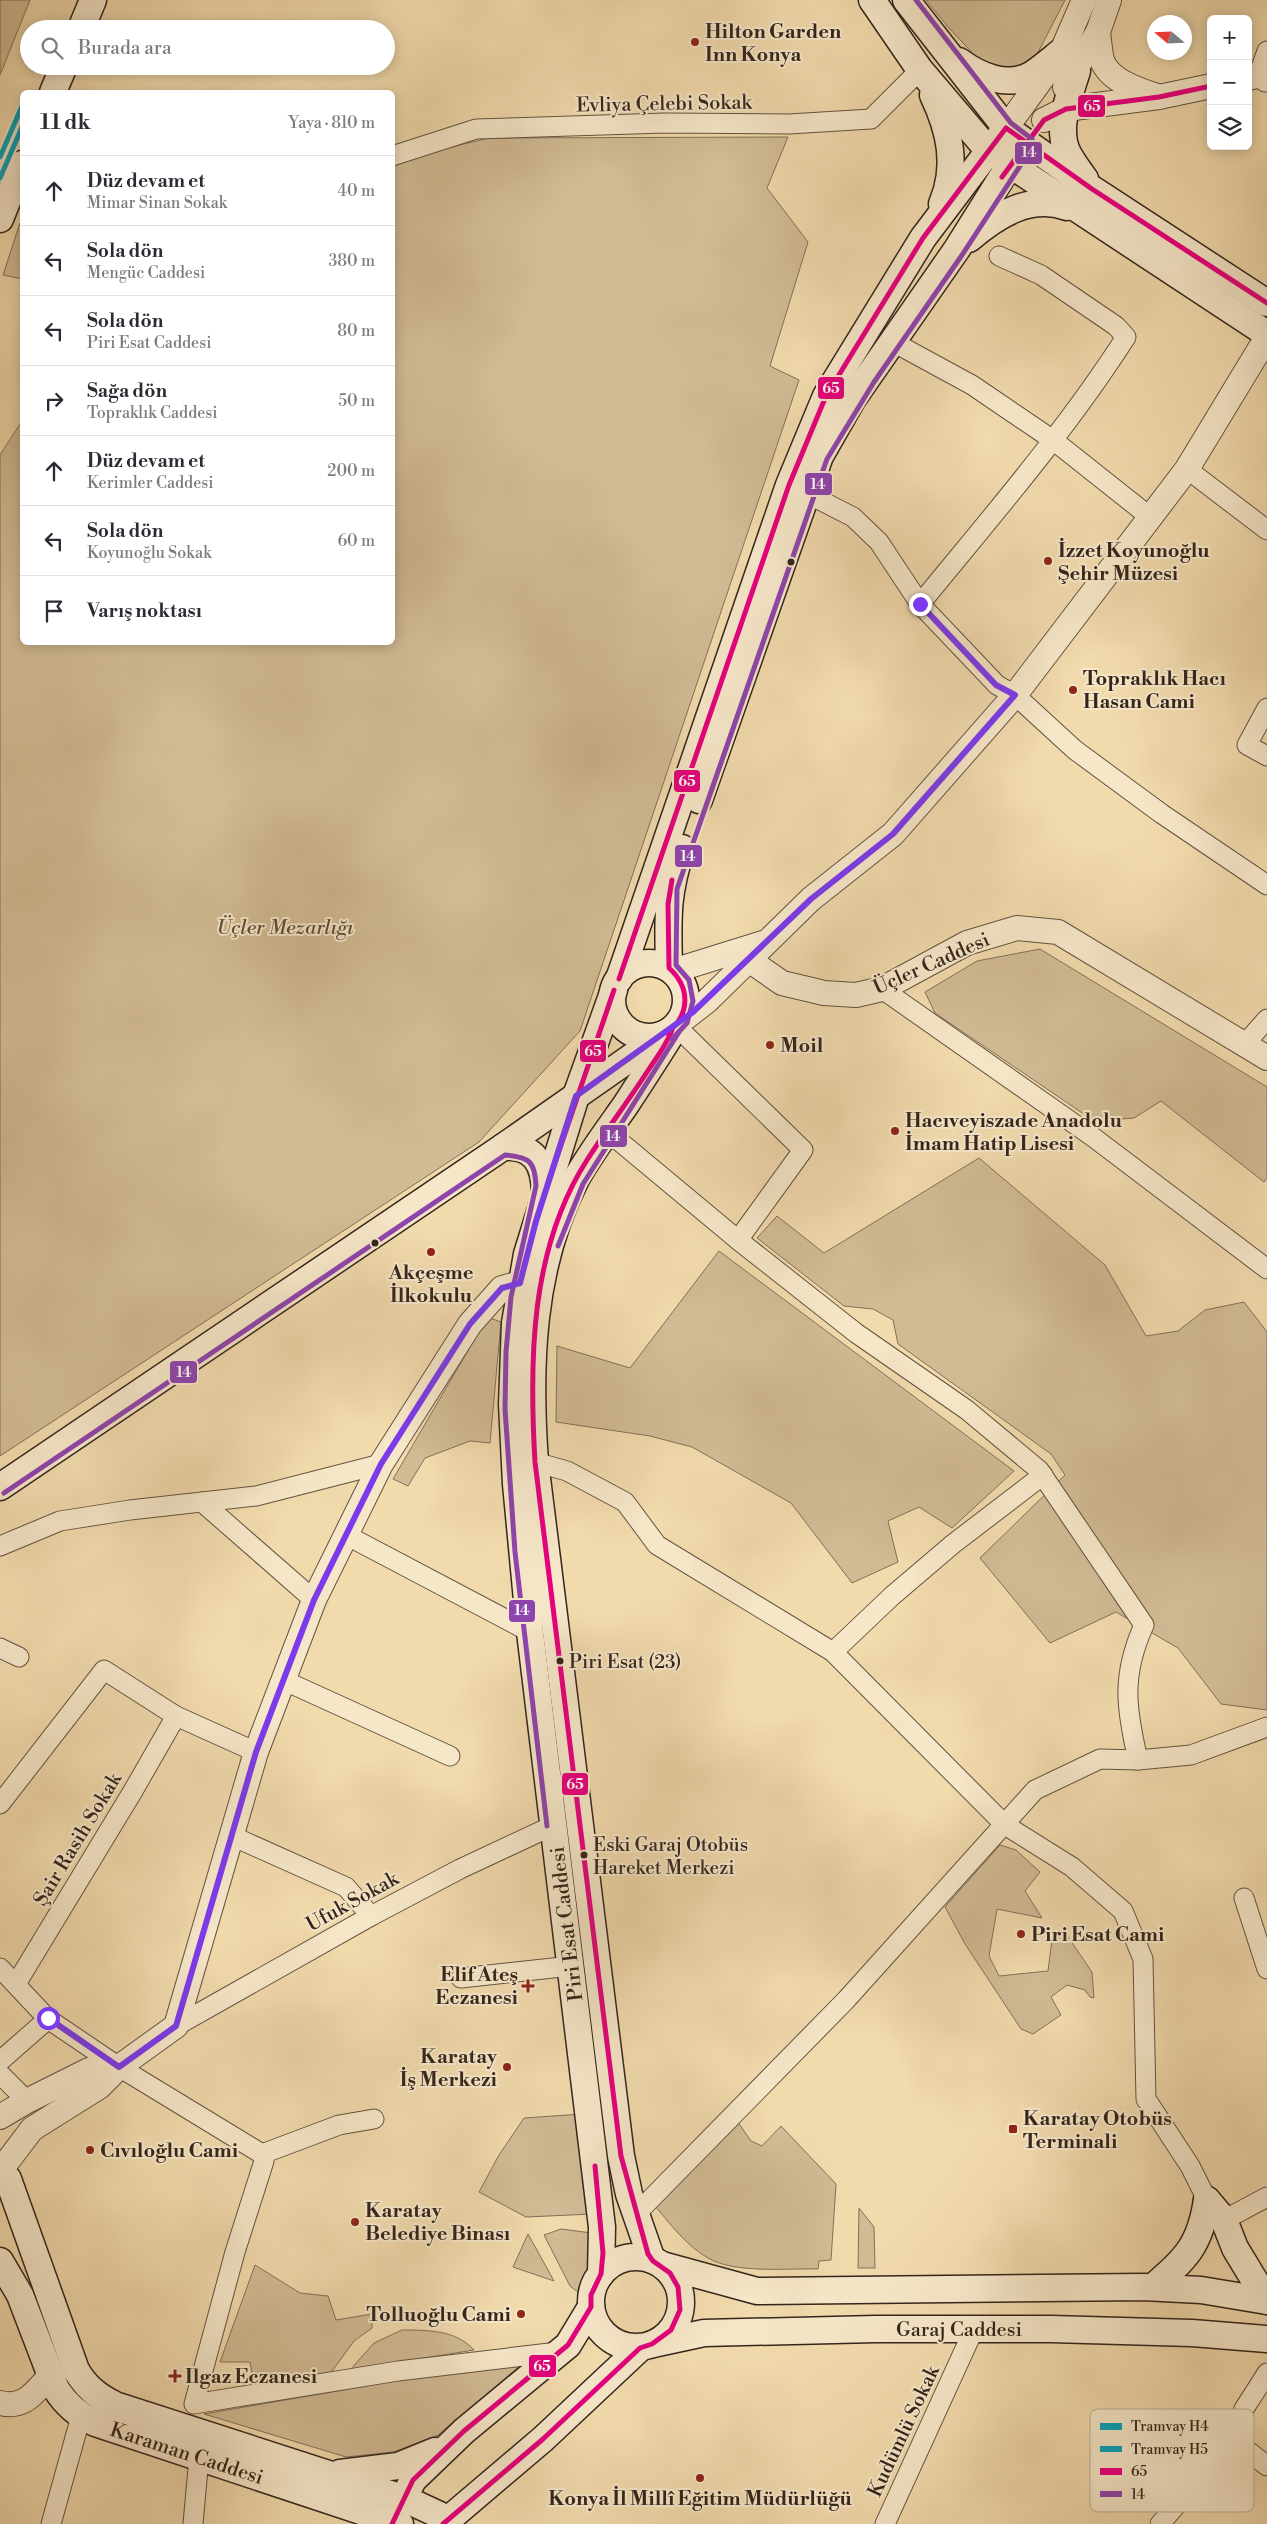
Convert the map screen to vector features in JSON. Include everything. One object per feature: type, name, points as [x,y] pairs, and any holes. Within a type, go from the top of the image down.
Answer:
[{"type":"main road","points":[[85,20],[93,0]]},
{"type":"main road","points":[[872,0],[920,70],[998,158],[1267,336]]},
{"type":"main road","points":[[906,0],[940,45],[1016,136],[1092,190],[1267,303]]},
{"type":"main road","points":[[940,45],[975,72],[994,79],[1012,80],[1070,61]]},
{"type":"main road","points":[[1070,61],[1055,114],[1065,147],[1092,190]]},
{"type":"main road","points":[[920,70],[946,128],[951,166],[950,184],[923,238]]},
{"type":"main road","points":[[54,90],[60,75]]},
{"type":"main road","points":[[923,238],[998,158],[1016,136]]},
{"type":"main road","points":[[671,969],[668,904],[675,870],[820,456],[836,426],[957,249],[998,158]]},
{"type":"main road","points":[[0,219],[20,169]]},
{"type":"main road","points":[[957,249],[979,231],[1017,207],[1036,203],[1058,204],[1077,210]]},
{"type":"main road","name":"Piri Esat Caddesi","points":[[600,2274],[602,2227],[530,1632],[516,1484],[512,1414],[512,1360],[520,1283],[545,1193],[576,1096],[789,484],[826,396],[923,238]]},
{"type":"main road","points":[[0,1488],[503,1147],[674,1028],[685,1012],[686,995],[683,984],[671,969],[657,963],[644,963],[628,970],[616,984],[612,1001],[614,1013],[624,1027],[645,1037],[674,1028]]},
{"type":"main road","name":"Piri Esat Caddesi","points":[[657,2263],[636,2214],[621,2156],[535,1462],[532,1360],[537,1303],[543,1274],[551,1242],[576,1180],[640,1084],[674,1028]]},
{"type":"main road","points":[[503,1147],[522,1148],[536,1158],[543,1173],[545,1193]]},
{"type":"main road","points":[[0,2206],[7,2192],[4,2168]]},
{"type":"main road","name":"Karaman Caddesi","points":[[4,2168],[76,2370],[86,2386],[99,2398],[115,2405],[328,2474],[397,2517]]},
{"type":"main road","points":[[1206,2200],[1224,2220],[1235,2248],[1267,2301]]},
{"type":"main road","points":[[1153,2287],[1180,2263],[1195,2244],[1204,2219],[1206,2200]]},
{"type":"main road","points":[[446,2522],[543,2439],[646,2346],[664,2338],[674,2327],[680,2314],[681,2300],[678,2286],[671,2274],[657,2263],[638,2257],[624,2259],[611,2264],[600,2274],[591,2295],[594,2321],[602,2333],[613,2342],[626,2347],[646,2346]]},
{"type":"main road","name":"Karaman Caddesi","points":[[0,2261],[20,2295],[49,2377],[64,2401],[81,2416],[95,2423],[199,2457],[397,2517],[446,2522]]},
{"type":"main road","name":"Garaj Caddesi","points":[[657,2263],[757,2291],[1153,2287],[1200,2290],[1267,2301]]},
{"type":"main road","points":[[397,2517],[413,2480],[451,2443],[568,2345],[591,2307]]},
{"type":"main road","name":"Garaj Caddesi","points":[[646,2346],[704,2333],[974,2329],[1192,2333],[1267,2339]]},
{"type":"main road","points":[[328,2474],[398,2466],[451,2443]]},
{"type":"street","points":[[1070,61],[1084,0]]},
{"type":"street","points":[[1016,136],[1070,61],[1098,32],[1109,0]]},
{"type":"street","points":[[1098,32],[1103,62],[1115,77],[1135,89],[1159,97]]},
{"type":"street","points":[[1260,78],[1267,51]]},
{"type":"street","name":"Evliya Çelebi Sokak","points":[[395,155],[476,129],[666,123],[790,124],[871,119],[920,70]]},
{"type":"street","points":[[1016,136],[1055,114],[1159,97],[1207,87]]},
{"type":"street","points":[[920,604],[1053,440],[1099,379],[1126,337],[1116,326],[1041,275],[999,256]]},
{"type":"street","points":[[738,1240],[803,1150],[674,1028],[707,1001],[811,899],[893,834],[1015,695],[1187,469],[1267,336]]},
{"type":"street","points":[[893,342],[972,385],[1053,440],[1150,517]]},
{"type":"street","points":[[1187,469],[1267,530]]},
{"type":"street","points":[[806,493],[853,517],[872,536],[920,604],[996,685],[1015,695],[1075,750],[1162,814],[1267,885]]},
{"type":"street","points":[[1267,708],[1247,745],[1267,756]]},
{"type":"street","name":"Üçler Caddesi","points":[[757,951],[782,983],[824,993],[856,994],[882,989],[967,943],[1017,928],[1058,932],[1267,1058]]},
{"type":"street","points":[[671,969],[757,951]]},
{"type":"street","points":[[882,989],[1093,1137],[1267,1269]]},
{"type":"street","points":[[1244,1045],[1267,1019]]},
{"type":"street","points":[[607,1131],[738,1240],[856,1333],[968,1410],[1039,1470],[1144,1625],[1133,1650],[1127,1682],[1129,1720],[1138,1760]]},
{"type":"street","points":[[4,2168],[32,2129],[98,2087],[119,2067],[176,2026],[256,1752],[314,1600],[381,1464],[470,1324],[502,1288],[520,1283]]},
{"type":"street","points":[[535,1462],[567,1471],[625,1502],[656,1545],[833,1652],[1005,1825],[1072,1867],[1123,1911],[1143,1959],[1146,2099],[1190,2166],[1206,2200]]},
{"type":"street","points":[[0,1546],[60,1521],[256,1496],[381,1464]]},
{"type":"street","points":[[833,1652],[892,1596],[952,1544],[1043,1475]]},
{"type":"street","points":[[202,1502],[314,1600]]},
{"type":"street","points":[[346,1535],[530,1632]]},
{"type":"street","points":[[0,1648],[19,1657]]},
{"type":"street","points":[[0,1804],[104,1670],[176,1716],[256,1752]]},
{"type":"street","points":[[284,1680],[450,1756]]},
{"type":"street","name":"Şair Rasih Sokak","points":[[16,1984],[133,1791],[176,1716]]},
{"type":"street","points":[[636,2214],[846,2000],[1036,1790],[1100,1759],[1138,1760],[1191,1755],[1267,1727]]},
{"type":"street","name":"Ufuk Sokak","points":[[176,2026],[371,1916],[460,1869],[554,1825]]},
{"type":"street","points":[[232,1836],[346,1888],[371,1916]]},
{"type":"street","points":[[1244,1898],[1267,1969]]},
{"type":"street","points":[[461,1978],[571,1966]]},
{"type":"street","points":[[0,1968],[48,2018],[119,2067],[262,2154],[264,2161],[235,2252],[194,2404],[398,2371],[558,2352]]},
{"type":"street","points":[[0,2061],[48,2018]]},
{"type":"street","points":[[0,2117],[27,2101],[89,2070],[119,2067]]},
{"type":"street","points":[[0,2074],[27,2101]]},
{"type":"street","points":[[262,2154],[339,2125],[374,2120]]},
{"type":"street","points":[[1224,2220],[1267,2197]]},
{"type":"street","name":"Kudümlü Sokak","points":[[888,2523],[974,2329]]},
{"type":"street","points":[[1244,2409],[1267,2373]]},
{"type":"street","points":[[0,2403],[12,2406],[30,2398],[49,2377]]},
{"type":"street","points":[[51,2524],[81,2416]]},
{"type":"street","points":[[1254,2456],[1267,2466]]},
{"type":"street","points":[[193,2524],[199,2457]]},
{"type":"street","points":[[1160,2524],[1170,2512]]},
{"type":"green space","points":[[0,0],[30,0],[22,20],[20,20],[20,25],[0,75]]},
{"type":"green space","points":[[926,0],[1065,0],[1029,70],[992,74],[948,27]]},
{"type":"green space","name":"Üçler Mezarlığı","points":[[788,137],[767,188],[808,242],[770,366],[799,380],[580,1031],[479,1142],[0,1456],[0,455],[20,424],[20,645],[395,645],[395,161],[489,138]]},
{"type":"green space","points":[[20,223],[20,279],[3,275]]},
{"type":"green space","points":[[1040,949],[1267,1087],[1267,1178],[1264,1182],[1161,1101],[1134,1118],[1094,1121],[935,1013],[925,992],[977,961]]},
{"type":"green space","points":[[979,1158],[1105,1265],[1146,1336],[1178,1331],[1205,1310],[1244,1302],[1267,1332],[1267,1710],[1221,1704],[1178,1648],[1116,1612],[1050,1643],[980,1558],[1065,1475],[1051,1454],[898,1344],[893,1320],[873,1309],[844,1306],[757,1238],[777,1216],[824,1253]]},
{"type":"green space","points":[[719,1251],[1014,1471],[952,1528],[919,1507],[888,1521],[898,1562],[852,1583],[791,1503],[692,1447],[650,1436],[556,1422],[557,1346],[630,1368]]},
{"type":"green space","points":[[490,1318],[501,1322],[490,1443],[470,1441],[425,1458],[408,1486],[393,1479],[477,1335]]},
{"type":"green space","points":[[1000,1845],[1016,1850],[1040,1872],[1025,1891],[1042,1918],[997,1909],[989,1956],[999,1976],[1048,1971],[1052,1940],[1064,1931],[1092,1972],[1094,1998],[1090,1997],[1085,1990],[1067,1985],[1051,1997],[1061,2015],[1033,2034],[1021,2029],[965,1944],[945,1907]]},
{"type":"green space","points":[[582,2114],[593,2214],[526,2217],[479,2192],[499,2155],[524,2118]]},
{"type":"green space","points":[[737,2121],[751,2141],[762,2146],[781,2126],[836,2184],[831,2260],[819,2261],[818,2269],[746,2268],[719,2263],[693,2248],[656,2207]]},
{"type":"green space","points":[[859,2208],[874,2227],[875,2268],[858,2268]]},
{"type":"green space","points":[[561,2229],[592,2233],[588,2270],[578,2292],[570,2286],[544,2235]]},
{"type":"green space","points":[[528,2234],[554,2281],[513,2267]]},
{"type":"green space","points":[[255,2265],[300,2293],[328,2296],[336,2320],[372,2314],[372,2328],[354,2341],[330,2374],[254,2386],[250,2362],[220,2362]]},
{"type":"green space","points":[[402,2330],[441,2332],[459,2338],[474,2350],[350,2370],[374,2343]]},
{"type":"green space","points":[[529,2358],[438,2435],[394,2452],[346,2457],[204,2414]]},
{"type":"tram line","name":"H4","points":[[0,157],[20,111]]},
{"type":"tram line","name":"H5","points":[[0,178],[20,132]]},
{"type":"transit line","name":"14","points":[[672,1039],[687,1023],[693,1001],[689,980],[676,965],[677,889],[827,459],[874,382],[962,255],[1033,146],[1032,139],[1011,123],[916,0]]},
{"type":"transit line","name":"65","points":[[1002,177],[1044,120],[1066,109],[1159,97],[1207,87]]},
{"type":"transit line","name":"65","points":[[619,979],[789,485],[826,396],[923,238],[1006,128],[1092,189],[1267,303]]},
{"type":"transit line","name":"65","points":[[667,1033],[680,1018],[684,1010],[685,1001],[681,984],[669,968],[668,904],[672,880]]},
{"type":"transit line","name":"65","points":[[548,1183],[614,990]]},
{"type":"transit line","name":"65","points":[[443,2524],[543,2439],[640,2348],[652,2344],[671,2330],[680,2310],[678,2287],[670,2273],[653,2261],[648,2254],[621,2156],[535,1462],[533,1423],[534,1345],[537,1306],[554,1230],[568,1194],[587,1160],[658,1055],[672,1030]]},
{"type":"transit line","name":"14","points":[[558,1246],[583,1184],[679,1032]]},
{"type":"transit line","name":"14","points":[[4,1493],[505,1155],[525,1159],[532,1166],[536,1186],[511,1297],[506,1352],[505,1409],[515,1552],[547,1826]]},
{"type":"transit line","name":"65","points":[[392,2524],[413,2480],[464,2431],[568,2345],[591,2307],[591,2295],[601,2274],[603,2253],[595,2166]]},
{"type":"place","name":"Hilton Garden Inn Konya","points":[[695,42]]},
{"type":"place","name":"İzzet Koyunoğlu Şehir Müzesi","points":[[1048,561]]},
{"type":"place","name":"Topraklık Hacı Hasan Cami","points":[[1073,690]]},
{"type":"place","name":"Moil","points":[[770,1045]]},
{"type":"place","name":"Hacıveyiszade Anadolu İmam Hatip Lisesi","points":[[895,1131]]},
{"type":"place","name":"Akçeşme İlkokulu","points":[[431,1252]]},
{"type":"place","name":"Piri Esat (23)","points":[[560,1661]]},
{"type":"place","name":"Eski Garaj Otobüs Hareket Merkezi","points":[[584,1855]]},
{"type":"place","name":"Piri Esat Cami","points":[[1021,1934]]},
{"type":"place","name":"Elif Ateş Eczanesi","points":[[528,1986]]},
{"type":"place","name":"Karatay İş Merkezi","points":[[507,2067]]},
{"type":"place","name":"Karatay Otobüs Terminali","points":[[1013,2129]]},
{"type":"place","name":"Cıvıloğlu Cami","points":[[90,2150]]},
{"type":"place","name":"Karatay Belediye Binası","points":[[355,2222]]},
{"type":"place","name":"Tolluoğlu Cami","points":[[521,2314]]},
{"type":"place","name":"Ilgaz Eczanesi","points":[[175,2376]]},
{"type":"place","name":"Konya İl Millî Eğitim Müdürlüğü","points":[[700,2478]]},
{"type":"route","points":[[48,2018],[119,2067],[176,2026],[256,1752],[314,1600],[381,1464],[470,1324],[502,1288],[520,1283],[536,1221],[576,1096],[672,1030],[707,1001],[811,899],[893,834],[1015,695],[996,685],[920,604]]}]
